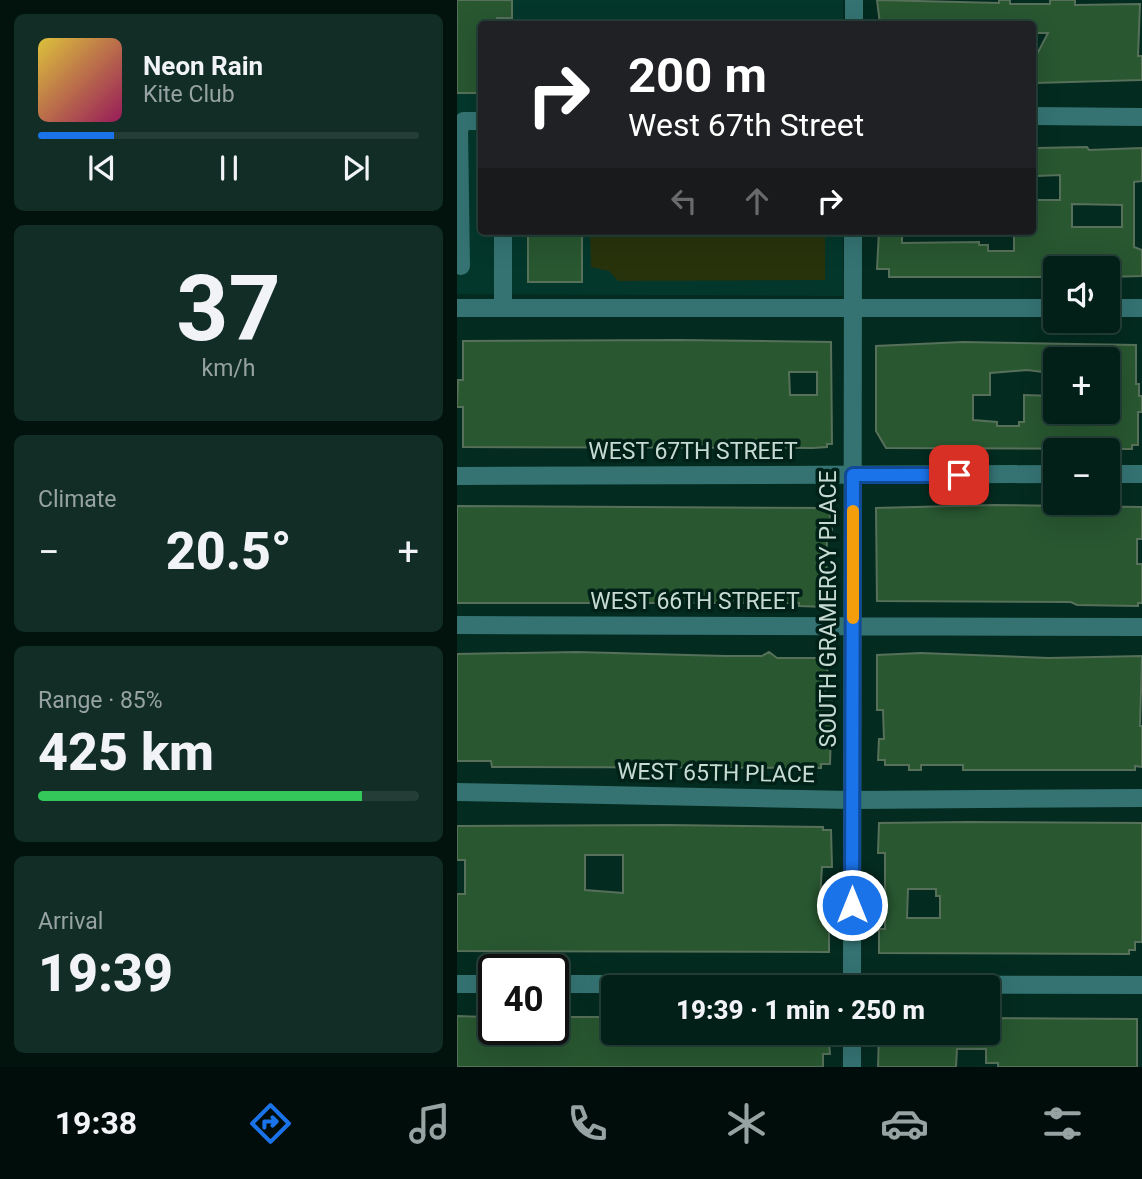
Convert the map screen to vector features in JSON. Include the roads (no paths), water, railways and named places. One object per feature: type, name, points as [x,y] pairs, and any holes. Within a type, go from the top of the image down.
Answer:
[{"type":"street","points":[[854,0],[854,21]]},
{"type":"street","points":[[1036,116],[1142,117]]},
{"type":"street","points":[[461,266],[459,129],[468,121]]},
{"type":"street","points":[[503,235],[503,308]]},
{"type":"street","name":"SOUTH GRAMERCY PLACE","points":[[852,975],[853,235]]},
{"type":"street","points":[[457,308],[1043,308]]},
{"type":"street","points":[[1120,308],[1142,308]]},
{"type":"street","name":"WEST 67TH STREET","points":[[457,476],[1043,474]]},
{"type":"street","points":[[1120,474],[1142,474]]},
{"type":"street","name":"WEST 66TH STREET","points":[[457,625],[1142,627]]},
{"type":"street","name":"WEST 65TH PLACE","points":[[457,792],[852,800],[1142,798]]},
{"type":"street","points":[[457,984],[478,984]]},
{"type":"street","points":[[569,984],[601,984]]},
{"type":"street","points":[[1000,985],[1142,985]]},
{"type":"street","points":[[852,1045],[852,1067]]}]
